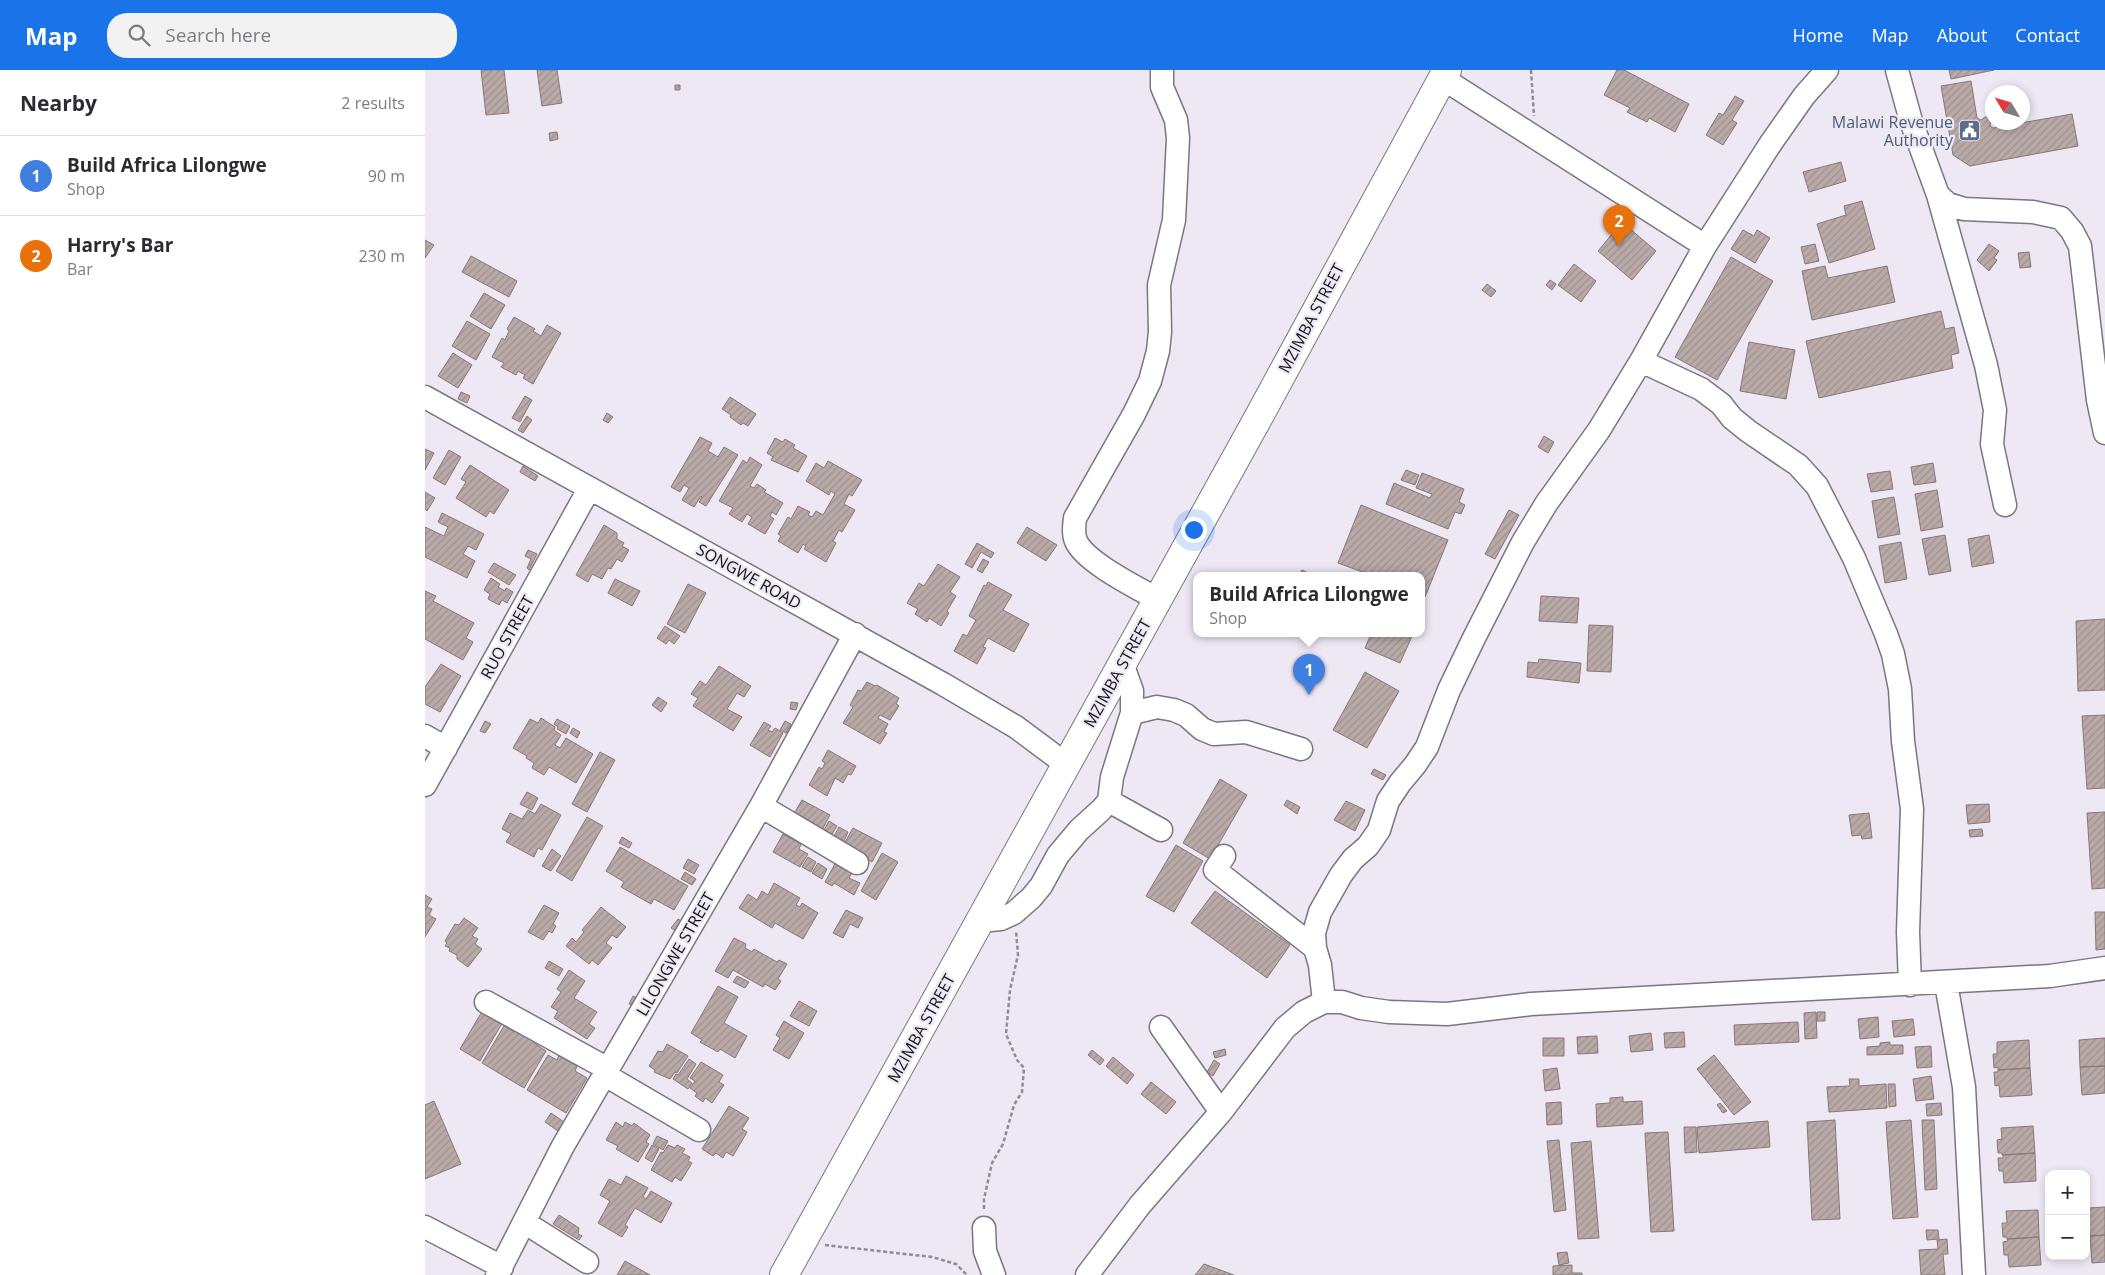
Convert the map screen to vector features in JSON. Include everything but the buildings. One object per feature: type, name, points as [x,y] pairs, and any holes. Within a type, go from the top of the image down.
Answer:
[{"type":"main road","name":"MZIMBA STREET","points":[[784,1275],[1067,766],[1444,74]]},
{"type":"street","points":[[1157,600],[1091,559],[1081,550],[1075,540],[1073,530],[1075,518],[1134,414],[1150,381],[1158,351],[1160,332],[1159,286],[1173,220],[1178,138],[1176,120],[1162,87],[1162,70]]},
{"type":"street","points":[[1324,1002],[1314,933],[1320,912],[1341,875],[1379,830],[1388,802],[1400,782],[1427,747],[1449,690],[1523,542],[1546,504],[1599,430],[1641,361],[1705,246],[1771,143],[1804,96],[1827,70]]},
{"type":"street","points":[[1897,70],[1911,122],[1938,195],[1987,365],[1995,410],[1992,444],[2005,505]]},
{"type":"street","points":[[1444,74],[1705,246]]},
{"type":"street","points":[[1938,195],[1948,204],[1963,209],[2033,212],[2061,218],[2072,231],[2080,246],[2098,400],[2105,433]]},
{"type":"street","points":[[1641,361],[1701,389],[1721,404],[1732,418],[1748,431],[1798,465],[1817,486],[1836,520],[1865,584],[1889,641],[1900,689],[1904,758],[1911,790],[1912,809],[1908,912],[1910,985]]},
{"type":"street","name":"SONGWE ROAD","points":[[425,396],[589,489],[855,634],[1016,727],[1067,766]]},
{"type":"street","name":"RUO STREET","points":[[425,785],[589,489]]},
{"type":"street","name":"LILONGWE STREET","points":[[499,1271],[563,1146],[761,806],[855,634]]},
{"type":"street","points":[[980,921],[1001,919],[1014,913],[1041,886],[1058,855],[1079,830],[1109,801],[1112,777],[1133,713],[1132,692],[1122,663]]},
{"type":"street","points":[[1133,713],[1157,707],[1174,710],[1186,715],[1202,729],[1214,734],[1246,732],[1301,749]]},
{"type":"street","points":[[425,736],[446,748]]},
{"type":"street","points":[[1109,801],[1161,830]]},
{"type":"street","points":[[761,806],[857,863]]},
{"type":"street","points":[[1224,856],[1215,870],[1315,948]]},
{"type":"street","points":[[1087,1275],[1140,1205],[1221,1112],[1285,1028],[1304,1012],[1324,1002],[1342,1002],[1361,1008],[1389,1012],[1447,1014],[1531,1004],[2050,976],[2105,968]]},
{"type":"street","points":[[1946,983],[1964,1087],[1975,1275]]},
{"type":"street","points":[[486,1002],[607,1072],[699,1130]]},
{"type":"street","points":[[1161,1027],[1221,1112]]},
{"type":"street","points":[[524,1222],[587,1262]]},
{"type":"street","points":[[425,1227],[499,1271]]},
{"type":"street","points":[[983,1228],[985,1251],[994,1275]]},
{"type":"path","points":[[1531,70],[1534,122]]},
{"type":"path","points":[[983,1228],[984,1199],[992,1162],[1003,1144],[1014,1105],[1022,1092],[1024,1080],[1024,1068],[1017,1060],[1006,1034],[1010,990],[1018,955],[1014,913]]},
{"type":"path","points":[[818,1244],[932,1257],[956,1264],[967,1275]]},
{"type":"place","name":"Malawi Revenue Authority","points":[[1969,131]]},
{"type":"place","name":"Harry's Bar","points":[[1619,246]]},
{"type":"place","name":"Build Africa Lilongwe","points":[[1309,695]]}]
